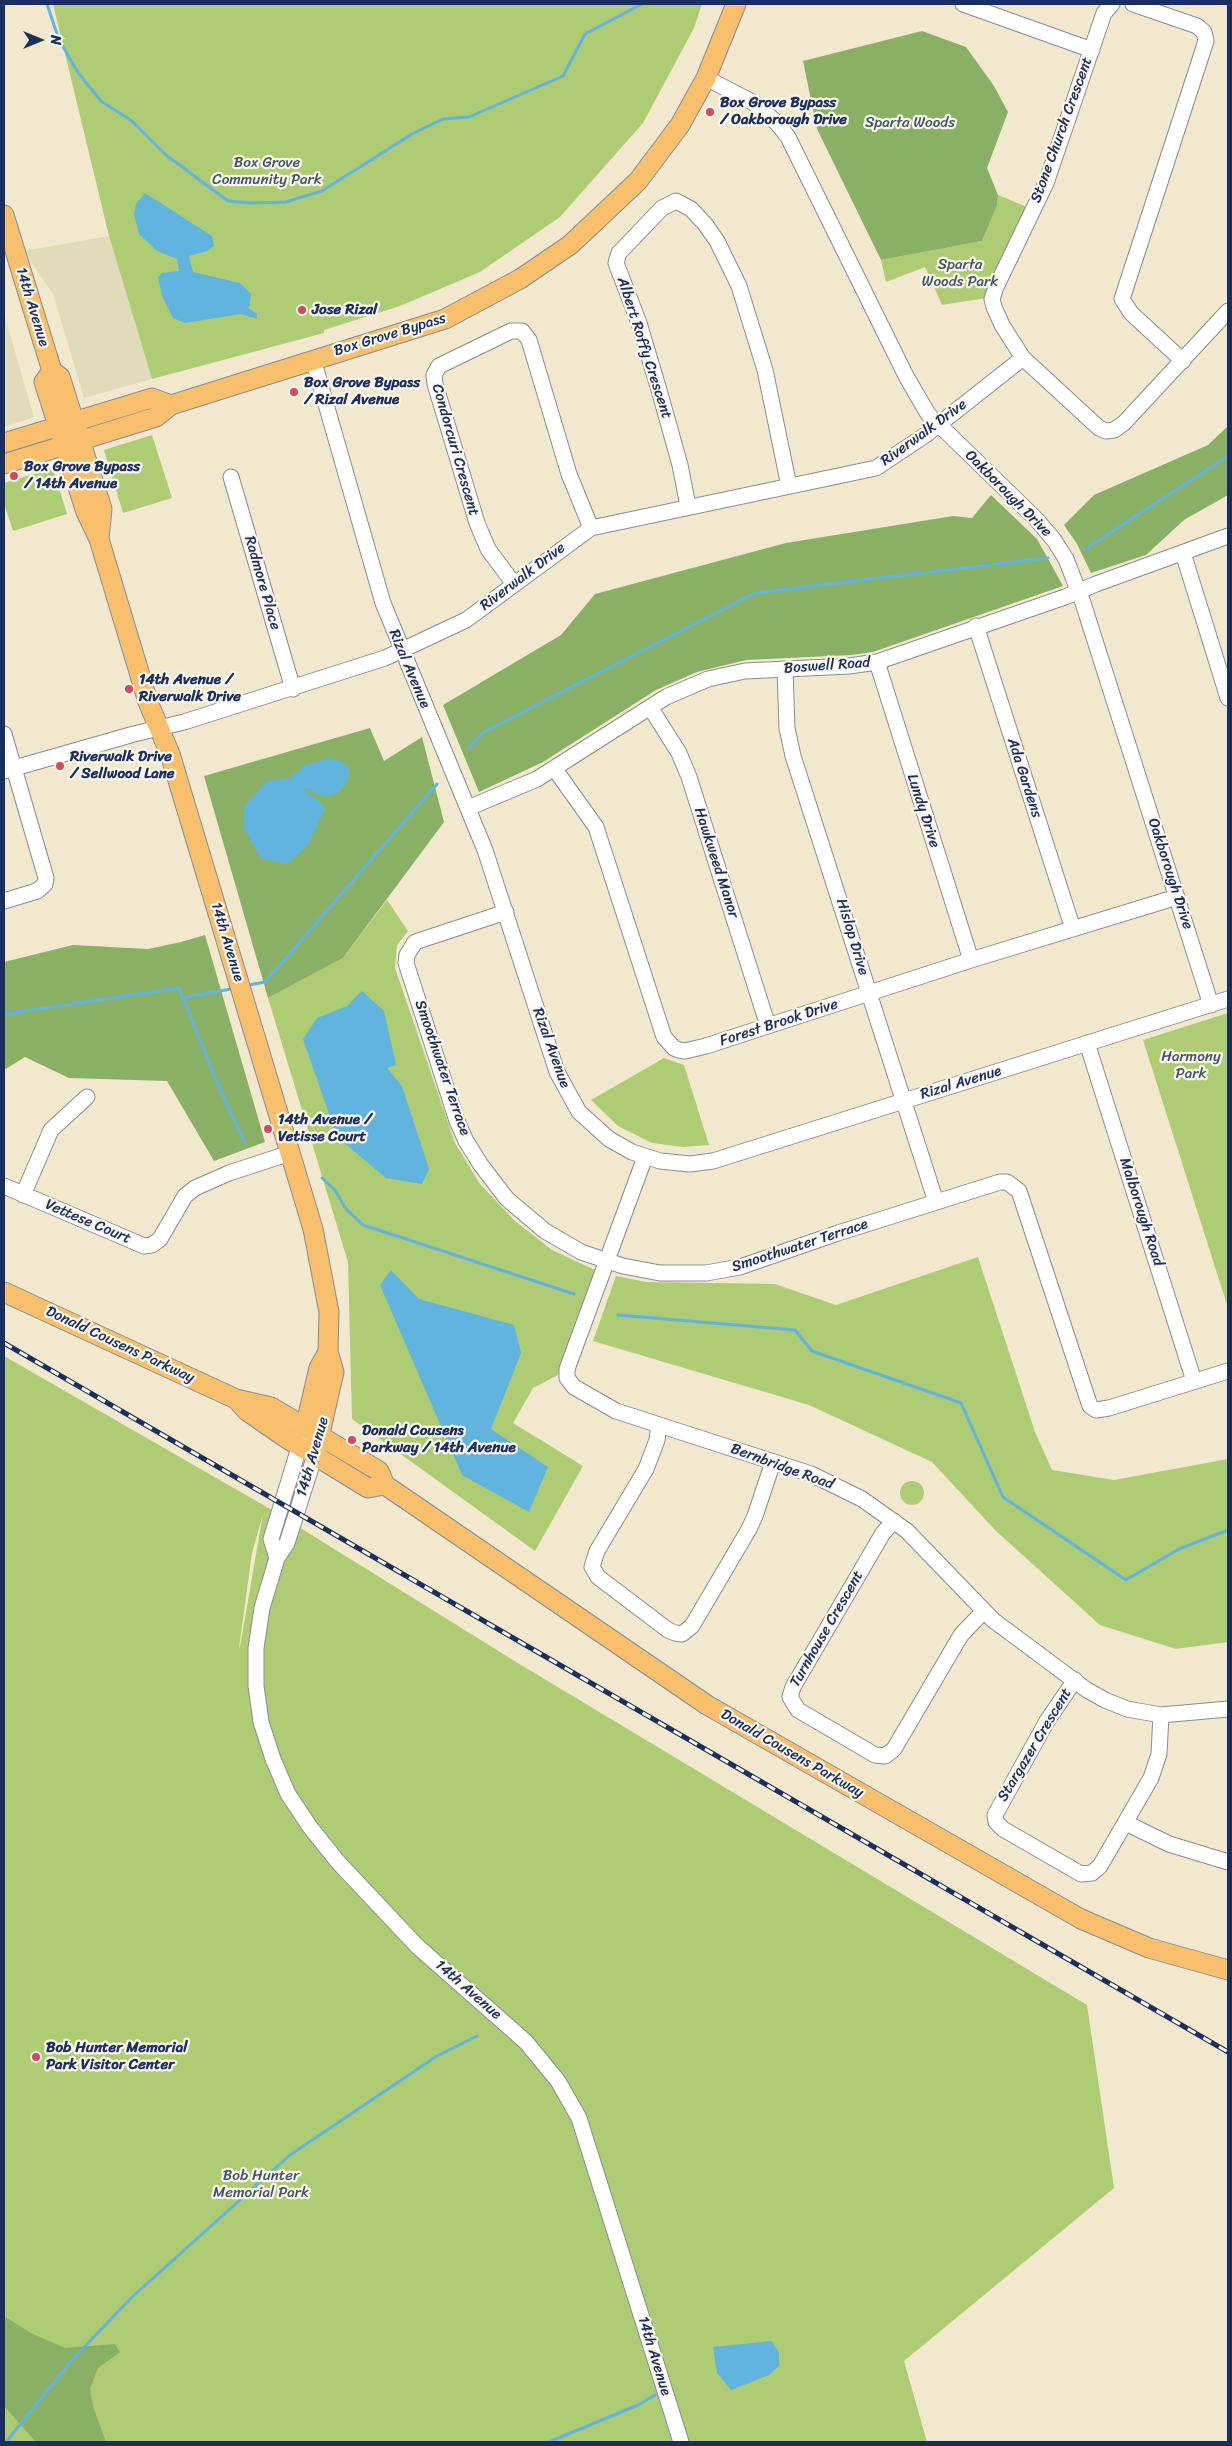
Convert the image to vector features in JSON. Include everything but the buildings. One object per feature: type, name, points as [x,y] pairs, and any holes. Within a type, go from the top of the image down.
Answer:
[{"type":"main road","name":"Box Grove Bypass","points":[[4,464],[156,417],[171,404],[445,319],[520,279],[570,245],[638,181],[680,125],[706,78],[736,4]]},
{"type":"main road","name":"14th Avenue","points":[[4,215],[52,371],[60,377],[66,424],[72,443],[102,509],[99,539],[148,702],[170,754],[313,1229],[329,1312],[328,1352],[334,1372],[310,1442]]},
{"type":"main road","name":"Box Grove Bypass","points":[[4,443],[152,398],[171,404]]},
{"type":"main road","name":"Donald Cousens Parkway","points":[[4,1292],[236,1399],[247,1411],[310,1442],[368,1488],[385,1485],[707,1705],[1081,1919],[1149,1948],[1228,1970]]},
{"type":"street","points":[[963,4],[1092,50]]},
{"type":"street","name":"Stone Church Crescent","points":[[1112,4],[1104,13],[1046,183],[992,298],[1002,325],[1024,358],[1099,428],[1106,431],[1114,430],[1124,423],[1228,311]]},
{"type":"street","points":[[1133,4],[1197,26],[1204,32],[1206,41],[1122,299],[1131,313],[1183,361]]},
{"type":"street","name":"Oakborough Drive","points":[[706,78],[754,103],[777,123],[788,137],[906,376],[928,414],[1046,530],[1066,558],[1079,591],[1211,1004]]},
{"type":"street","name":"Albert Roffy Crescent","points":[[688,506],[680,465],[654,373],[639,323],[616,263],[619,253],[662,208],[676,201],[691,209],[705,224],[717,241],[739,286],[765,370],[790,486]]},
{"type":"street","name":"Condorcuri Crescent","points":[[514,584],[488,549],[477,523],[435,384],[434,374],[439,366],[511,331],[522,331],[529,340],[568,474],[591,528]]},
{"type":"street","name":"Riverwalk Drive","points":[[9,770],[354,670],[453,627],[591,528],[688,506],[876,468],[904,451],[1024,358]]},
{"type":"street","name":"Rizal Avenue","points":[[313,359],[383,603],[485,850],[564,1089],[579,1112],[596,1129],[617,1144],[645,1157],[681,1163],[713,1161],[1228,999]]},
{"type":"street","name":"Radmore Place","points":[[231,477],[293,689]]},
{"type":"street","name":"Boswell Road","points":[[468,808],[528,782],[554,768],[650,707],[708,680],[744,671],[850,666],[877,662],[1183,554],[1228,536]]},
{"type":"street","points":[[1183,554],[1228,698]]},
{"type":"street","name":"Ada Gardens","points":[[976,626],[1073,929]]},
{"type":"street","name":"Lundy Drive","points":[[877,662],[971,960]]},
{"type":"street","name":"Hislop Drive","points":[[785,669],[787,728],[792,750],[936,1202]]},
{"type":"street","name":"Hawkweed Manor","points":[[650,707],[684,765],[768,1026]]},
{"type":"street","points":[[4,734],[9,770],[46,878],[41,888],[37,891],[4,901]]},
{"type":"street","name":"Forest Brook Drive","points":[[554,768],[596,827],[662,1029],[668,1043],[674,1048],[685,1051],[870,994],[971,960],[1178,897]]},
{"type":"street","name":"Smoothwater Terrace","points":[[506,912],[416,942],[408,954],[406,963],[457,1120],[481,1165],[507,1199],[545,1231],[581,1252],[660,1273],[689,1274],[730,1270],[1000,1182],[1013,1184],[1020,1191],[1090,1406],[1096,1410],[1102,1410],[1228,1370]]},
{"type":"street","name":"Malborough Road","points":[[1087,1043],[1194,1381]]},
{"type":"street","points":[[24,1194],[52,1130],[87,1097]]},
{"type":"street","name":"Vettese Court","points":[[4,1186],[144,1246],[160,1239],[184,1196],[195,1188],[229,1173],[290,1153]]},
{"type":"street","name":"Bernbridge Road","points":[[645,1157],[567,1369],[567,1378],[574,1387],[597,1402],[659,1425],[811,1474],[842,1488],[894,1520],[939,1562],[983,1612],[1096,1696],[1115,1705],[1161,1715],[1228,1708]]},
{"type":"street","points":[[659,1425],[657,1440],[646,1469],[597,1551],[592,1567],[598,1577],[668,1630],[675,1633],[682,1634],[692,1626],[749,1529],[773,1462]]},
{"type":"street","name":"14th Avenue","points":[[310,1442],[287,1543],[277,1558],[262,1608],[256,1648],[256,1686],[261,1722],[273,1759],[288,1794],[310,1827],[338,1862],[417,1946],[526,2042],[558,2081],[579,2118],[681,2442]]},
{"type":"street","name":"Turnhouse Crescent","points":[[894,1520],[883,1533],[793,1687],[790,1697],[798,1710],[875,1754],[885,1756],[894,1749],[961,1634],[983,1612]]},
{"type":"street","name":"Stargazer Crescent","points":[[1075,1680],[1047,1721],[995,1815],[996,1822],[1004,1830],[1081,1874],[1092,1873],[1100,1866],[1147,1786],[1156,1764],[1161,1715]]},
{"type":"street","points":[[1126,1823],[1161,1841],[1228,1862]]},
{"type":"shaded area","points":[[109,236],[152,379],[84,398],[53,294],[23,251]]},
{"type":"shaded area","points":[[4,318],[34,417],[4,427]]},
{"type":"green space","name":"Box Grove Community Park","points":[[53,4],[702,4],[694,28],[643,123],[560,217],[480,272],[400,306],[324,330],[324,333],[152,379],[109,236]]},
{"type":"green space","name":"Sparta Woods","points":[[922,31],[966,47],[994,86],[1008,112],[987,168],[998,195],[997,206],[982,241],[881,260],[817,129],[803,61]]},
{"type":"green space","name":"Sparta Woods Park","points":[[998,195],[1027,207],[986,298],[942,305],[925,267],[886,282],[881,260],[982,241],[997,206]]},
{"type":"green space","points":[[1228,426],[1228,495],[1184,520],[1146,555],[1091,573],[1077,544],[1064,525],[1094,495],[1208,445]]},
{"type":"green space","points":[[152,435],[172,498],[123,513],[104,450]]},
{"type":"green space","points":[[53,468],[67,514],[13,531],[4,503],[4,483]]},
{"type":"green space","points":[[991,495],[1037,539],[1063,586],[873,652],[851,655],[746,660],[697,672],[656,690],[543,762],[479,792],[443,705],[561,635],[595,594],[786,543],[953,516],[972,518]]},
{"type":"green space","points":[[370,728],[384,761],[422,737],[444,822],[343,958],[268,998],[204,776]]},
{"type":"green space","points":[[387,900],[408,931],[397,945],[395,968],[455,1143],[480,1184],[515,1221],[552,1250],[595,1270],[558,1375],[533,1388],[513,1423],[583,1466],[535,1551],[352,1419],[348,1262],[268,998],[343,958]]},
{"type":"green space","points":[[205,935],[265,1142],[214,1161],[167,1081],[69,1078],[25,1057],[4,1070],[4,962],[73,945],[148,949]]},
{"type":"green space","name":"Harmony Park","points":[[1228,1013],[1228,1308],[1143,1040]]},
{"type":"green space","points":[[664,1058],[684,1065],[709,1145],[683,1147],[652,1143],[618,1126],[591,1100]]},
{"type":"green space","points":[[978,1257],[1035,1432],[1052,1470],[1114,1480],[1228,1459],[1228,1642],[1176,1649],[1100,1625],[996,1531],[932,1462],[809,1405],[593,1341],[616,1276],[646,1282],[775,1284],[836,1305]]},
{"type":"green space","name":"Bob Hunter Memorial Park","points":[[4,1356],[265,1506],[521,1665],[1087,2005],[1114,2188],[904,2361],[927,2442],[4,2442]],"holes":[[[263,1514],[240,1647],[252,1553]]]},
{"type":"green space","points":[[912,1481],[920,1485],[924,1493],[920,1501],[912,1505],[904,1501],[900,1493],[904,1485]]},
{"type":"green space","points":[[4,2316],[31,2333],[65,2348],[115,2344],[120,2352],[98,2368],[90,2389],[93,2406],[106,2442],[36,2442],[4,2406]]},
{"type":"water","points":[[145,193],[212,236],[214,246],[207,251],[189,256],[193,272],[240,283],[251,294],[249,308],[257,314],[257,319],[241,314],[185,323],[173,318],[162,296],[158,277],[162,273],[179,271],[177,259],[157,251],[139,234],[134,214],[136,204]]},
{"type":"water","points":[[330,758],[342,762],[349,769],[348,780],[339,792],[325,797],[302,788],[319,801],[325,809],[308,845],[287,864],[261,858],[244,829],[244,807],[267,781],[290,778],[305,765]]},
{"type":"water","points":[[362,991],[384,1011],[396,1065],[387,1068],[402,1086],[429,1169],[422,1184],[386,1178],[337,1137],[303,1039],[317,1018],[347,1006]]},
{"type":"water","points":[[391,1270],[419,1299],[514,1325],[521,1353],[491,1429],[548,1467],[529,1512],[462,1475],[380,1285]]},
{"type":"water","points":[[772,2341],[779,2353],[779,2366],[769,2375],[731,2390],[717,2373],[713,2347]]},
{"type":"waterway","points":[[47,4],[59,40],[79,74],[101,101],[132,121],[166,155],[228,201],[250,203],[286,202],[322,191],[412,134],[443,119],[469,117],[563,76],[585,34],[642,4]]},
{"type":"waterway","points":[[1084,550],[1228,456]]},
{"type":"waterway","points":[[469,748],[484,732],[755,593],[1048,558]]},
{"type":"waterway","points":[[249,985],[265,982],[437,784]]},
{"type":"waterway","points":[[4,1014],[179,988],[217,1082],[245,1143]]},
{"type":"waterway","points":[[182,998],[231,989]]},
{"type":"waterway","points":[[322,1178],[335,1190],[346,1209],[363,1225],[574,1294]]},
{"type":"waterway","points":[[618,1315],[795,1330],[812,1351],[961,1403],[1003,1497],[1126,1580],[1179,1549],[1228,1530]]},
{"type":"waterway","points":[[6,2442],[71,2361],[131,2298],[290,2155],[437,2056],[477,2036]]},
{"type":"waterway","points":[[549,2442],[638,2405],[655,2395]]},
{"type":"railway","points":[[4,1343],[1228,2052]]},
{"type":"place","name":"Box Grove Bypass / Oakborough Drive","points":[[710,112]]},
{"type":"place","name":"Jose Rizal","points":[[302,310]]},
{"type":"place","name":"Box Grove Bypass / Rizal Avenue","points":[[294,392]]},
{"type":"place","name":"Box Grove Bypass / 14th Avenue","points":[[14,476]]},
{"type":"place","name":"14th Avenue / Riverwalk Drive","points":[[129,689]]},
{"type":"place","name":"Riverwalk Drive / Sellwood Lane","points":[[60,766]]},
{"type":"place","name":"14th Avenue / Vetisse Court","points":[[268,1129]]},
{"type":"place","name":"Donald Cousens Parkway / 14th Avenue","points":[[352,1440]]},
{"type":"place","name":"Bob Hunter Memorial Park Visitor Center","points":[[36,2057]]}]
